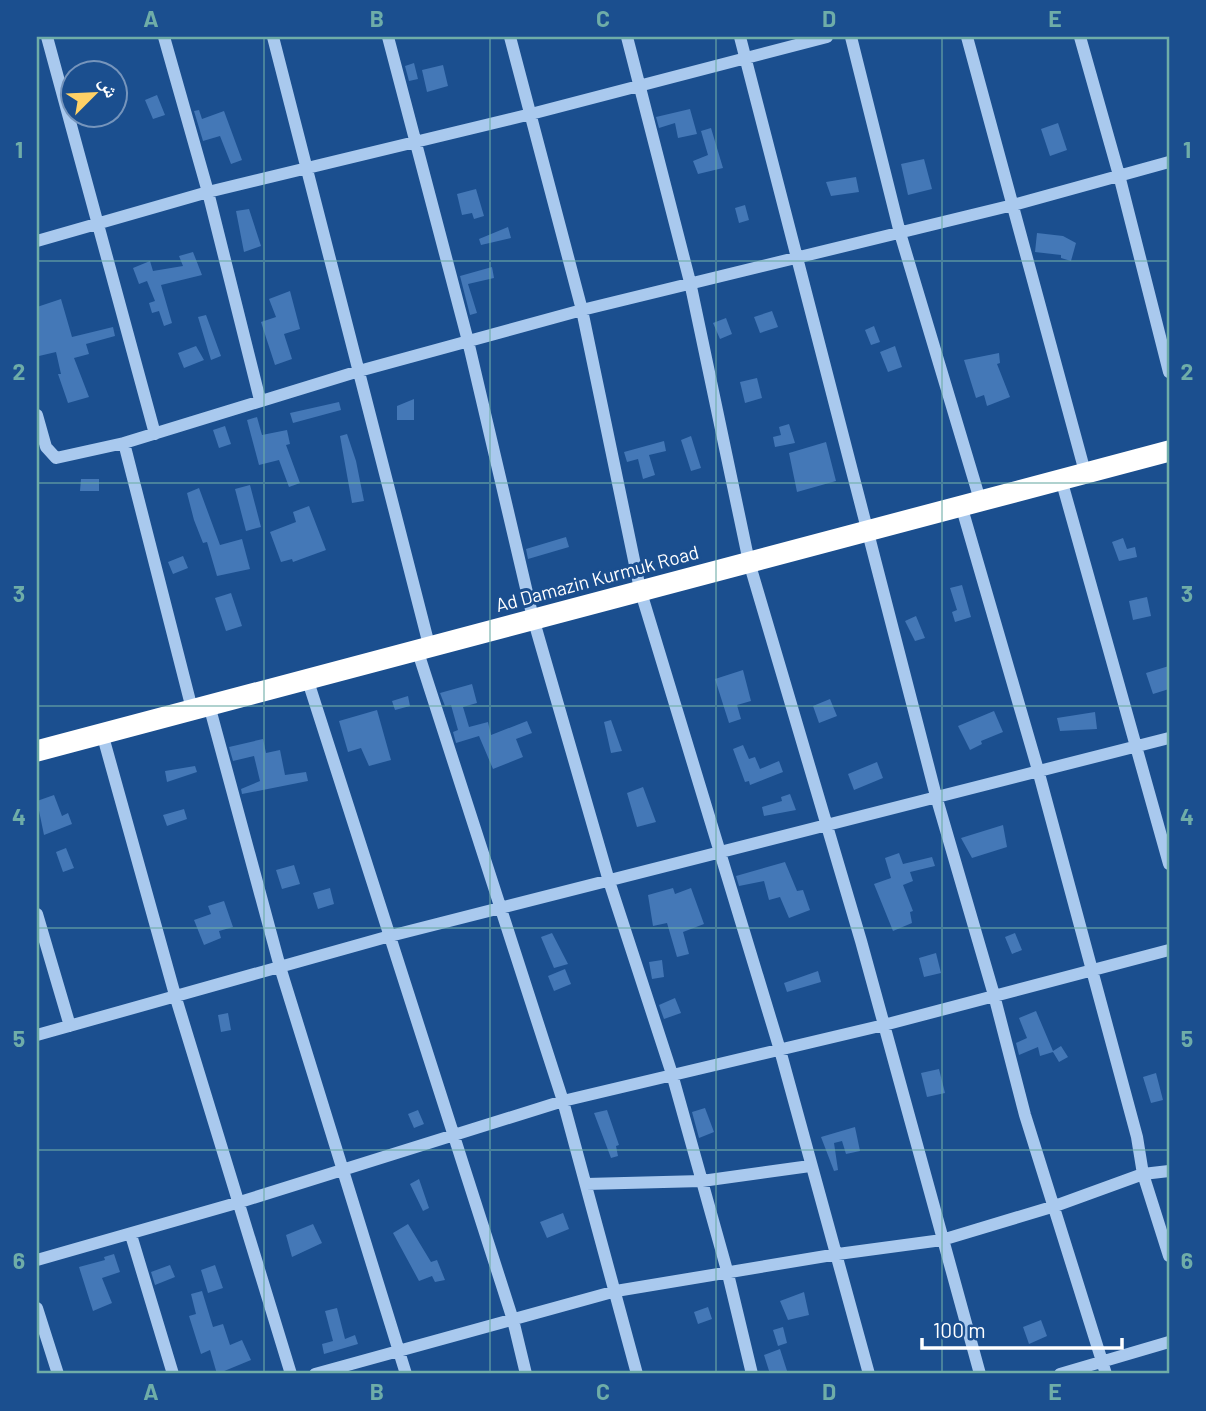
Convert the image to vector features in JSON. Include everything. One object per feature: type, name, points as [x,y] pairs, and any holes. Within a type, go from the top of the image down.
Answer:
[{"type":"highway","name":"Ad Damazin Kurmuk Road","points":[[37,751],[640,589],[1169,451]]},
{"type":"street","points":[[47,37],[155,434]]},
{"type":"street","points":[[164,37],[208,192],[260,400]]},
{"type":"street","points":[[273,37],[309,167],[423,647],[563,1101],[637,1374]]},
{"type":"street","points":[[388,37],[468,341],[533,618],[609,881],[672,1074],[728,1274],[752,1374]]},
{"type":"street","points":[[510,37],[582,310],[640,589],[780,1051],[869,1374]]},
{"type":"street","points":[[627,37],[690,282],[749,562],[827,824],[980,1374]]},
{"type":"street","points":[[740,37],[936,796],[994,995],[1025,1115],[1105,1368]]},
{"type":"street","points":[[37,241],[208,192],[531,114],[827,37]]},
{"type":"street","points":[[851,37],[1038,770],[1137,1138],[1143,1174],[1169,1256]]},
{"type":"street","points":[[967,37],[1085,472]]},
{"type":"street","points":[[1080,37],[1119,175],[1169,372]]},
{"type":"street","points":[[37,415],[46,447],[56,458],[124,443],[359,371],[582,310],[1013,205],[1169,162]]},
{"type":"street","points":[[124,443],[200,707],[345,1169],[406,1374]]},
{"type":"street","points":[[1061,479],[1169,864]]},
{"type":"street","points":[[307,678],[513,1320],[526,1374]]},
{"type":"street","points":[[102,733],[175,995],[291,1374]]},
{"type":"street","points":[[37,1035],[390,936],[1169,738]]},
{"type":"street","points":[[37,914],[70,1026]]},
{"type":"street","points":[[37,1260],[131,1235],[563,1101],[780,1051],[1169,950]]},
{"type":"street","points":[[586,1184],[702,1181],[810,1166]]},
{"type":"street","points":[[315,1374],[616,1291],[838,1254],[942,1240],[1055,1206],[1143,1174],[1169,1171]]},
{"type":"street","points":[[131,1235],[173,1374]]},
{"type":"street","points":[[37,1308],[58,1374]]},
{"type":"street","points":[[1060,1374],[1105,1368],[1169,1342]]},
{"type":"building","points":[[414,63],[418,79],[409,81],[405,66]]},
{"type":"building","points":[[443,65],[448,86],[427,92],[422,70]]},
{"type":"building","points":[[157,95],[165,115],[153,119],[145,100]]},
{"type":"building","points":[[690,109],[697,134],[678,138],[675,123],[659,128],[656,117]]},
{"type":"building","points":[[199,110],[202,119],[224,111],[242,160],[231,164],[220,136],[203,141],[194,111]]},
{"type":"building","points":[[1058,123],[1067,150],[1050,156],[1041,129]]},
{"type":"building","points":[[711,128],[723,168],[698,174],[693,161],[708,155],[701,131]]},
{"type":"building","points":[[924,159],[932,189],[908,195],[901,164]]},
{"type":"building","points":[[856,177],[859,192],[831,196],[826,182]]},
{"type":"building","points":[[476,189],[484,216],[474,219],[472,213],[462,215],[457,194]]},
{"type":"building","points":[[745,205],[749,220],[739,223],[735,208]]},
{"type":"building","points":[[249,209],[261,246],[244,252],[236,211]]},
{"type":"building","points":[[508,227],[511,238],[481,245],[479,239]]},
{"type":"building","points":[[1037,233],[1063,236],[1076,243],[1071,261],[1061,258],[1061,255],[1035,252]]},
{"type":"building","points":[[193,252],[202,275],[161,285],[172,323],[164,326],[159,311],[152,313],[149,303],[155,301],[147,281],[139,284],[133,268],[150,261],[153,271],[183,266],[179,256]]},
{"type":"building","points":[[492,267],[494,278],[468,284],[477,313],[470,315],[460,276]]},
{"type":"building","points":[[290,291],[300,329],[284,334],[292,359],[275,365],[261,322],[276,317],[269,299]]},
{"type":"building","points":[[61,299],[72,337],[113,327],[115,336],[86,344],[89,354],[74,358],[89,397],[68,403],[58,374],[61,374],[56,352],[39,356],[37,348],[37,307]]},
{"type":"building","points":[[772,311],[778,327],[760,333],[754,317]]},
{"type":"building","points":[[206,315],[221,356],[211,360],[198,317]]},
{"type":"building","points":[[726,318],[732,334],[720,339],[713,323]]},
{"type":"building","points":[[874,326],[880,342],[871,345],[865,330]]},
{"type":"building","points":[[196,346],[204,360],[184,368],[178,353]]},
{"type":"building","points":[[895,346],[902,367],[888,372],[880,352]]},
{"type":"building","points":[[999,353],[1000,363],[997,364],[1010,397],[987,406],[984,395],[976,398],[964,360]]},
{"type":"building","points":[[757,378],[762,398],[745,403],[740,382]]},
{"type":"building","points":[[414,399],[414,420],[397,420],[397,406]]},
{"type":"building","points":[[339,402],[341,410],[293,423],[290,413]]},
{"type":"building","points":[[257,417],[262,435],[287,430],[290,444],[286,445],[300,483],[289,487],[279,460],[259,465],[247,420]]},
{"type":"building","points":[[789,424],[795,443],[775,447],[773,437],[781,435],[779,427]]},
{"type":"building","points":[[225,426],[231,444],[219,448],[213,430]]},
{"type":"building","points":[[347,434],[364,501],[352,503],[340,436]]},
{"type":"building","points":[[691,436],[701,468],[691,471],[681,440]]},
{"type":"building","points":[[664,441],[666,451],[649,455],[655,475],[643,479],[638,459],[627,462],[624,452]]},
{"type":"building","points":[[826,442],[836,481],[797,492],[789,453]]},
{"type":"building","points":[[81,479],[99,479],[99,491],[80,491]]},
{"type":"building","points":[[250,485],[261,527],[246,531],[235,489]]},
{"type":"building","points":[[199,488],[220,545],[242,539],[250,569],[217,576],[207,542],[203,543],[194,520],[187,493]]},
{"type":"building","points":[[309,506],[326,550],[293,562],[292,559],[281,562],[270,532],[296,522],[293,512]]},
{"type":"building","points":[[566,537],[569,547],[528,559],[526,549]]},
{"type":"building","points":[[1123,538],[1127,549],[1135,547],[1137,557],[1119,561],[1112,542]]},
{"type":"building","points":[[183,556],[188,568],[173,574],[168,562]]},
{"type":"building","points":[[962,585],[971,617],[955,622],[952,612],[957,610],[950,588]]},
{"type":"building","points":[[231,593],[242,626],[226,631],[215,598]]},
{"type":"building","points":[[1147,597],[1151,616],[1133,620],[1129,601]]},
{"type":"building","points":[[916,616],[925,638],[915,641],[905,621]]},
{"type":"building","points":[[1169,666],[1169,689],[1153,694],[1146,673]]},
{"type":"building","points":[[743,670],[751,701],[737,705],[741,719],[729,723],[715,679]]},
{"type":"building","points":[[472,684],[477,703],[463,707],[469,727],[488,722],[491,735],[527,721],[532,733],[516,739],[523,757],[493,769],[479,736],[456,743],[453,732],[458,730],[451,705],[445,706],[440,693]]},
{"type":"building","points":[[408,696],[410,706],[395,710],[392,701]]},
{"type":"building","points":[[830,699],[837,716],[819,723],[813,706]]},
{"type":"building","points":[[377,710],[391,760],[369,766],[361,748],[348,752],[339,721]]},
{"type":"building","points":[[994,711],[1003,732],[981,741],[982,744],[970,750],[958,726]]},
{"type":"building","points":[[1095,712],[1097,729],[1060,731],[1057,718]]},
{"type":"building","points":[[611,720],[622,751],[611,753],[604,722]]},
{"type":"building","points":[[263,739],[266,753],[280,750],[285,775],[306,772],[308,781],[242,794],[241,789],[260,781],[254,756],[233,761],[229,747]]},
{"type":"building","points":[[743,745],[749,759],[755,757],[760,769],[779,761],[783,772],[750,785],[749,781],[745,782],[733,749]]},
{"type":"building","points":[[877,762],[883,778],[854,790],[848,774]]},
{"type":"building","points":[[195,766],[197,772],[167,782],[165,771]]},
{"type":"building","points":[[643,787],[656,822],[637,827],[627,793]]},
{"type":"building","points":[[790,794],[796,810],[764,816],[762,807],[782,801],[781,797]]},
{"type":"building","points":[[54,795],[62,816],[68,813],[72,824],[44,835],[37,801]]},
{"type":"building","points":[[184,809],[187,819],[167,826],[163,815]]},
{"type":"building","points":[[1003,825],[1007,847],[972,858],[961,838]]},
{"type":"building","points":[[66,848],[74,868],[63,872],[56,852]]},
{"type":"building","points":[[899,853],[903,864],[932,857],[935,866],[910,872],[913,881],[903,885],[913,911],[910,912],[912,923],[893,931],[874,884],[891,878],[885,858]]},
{"type":"building","points":[[785,862],[797,891],[803,890],[810,910],[789,918],[780,897],[769,900],[764,881],[739,886],[736,876]]},
{"type":"building","points":[[294,865],[300,884],[282,889],[276,870]]},
{"type":"building","points":[[330,888],[334,904],[318,909],[313,893]]},
{"type":"building","points":[[673,888],[675,894],[691,888],[704,924],[683,932],[689,954],[677,957],[667,923],[653,926],[648,895]]},
{"type":"building","points":[[224,901],[233,927],[219,931],[221,938],[204,945],[194,920],[211,914],[208,906]]},
{"type":"building","points":[[552,933],[568,964],[554,968],[541,937]]},
{"type":"building","points":[[1015,933],[1022,950],[1012,954],[1005,937]]},
{"type":"building","points":[[936,953],[941,973],[924,977],[919,958]]},
{"type":"building","points":[[662,960],[664,977],[652,979],[649,962]]},
{"type":"building","points":[[565,969],[571,984],[554,991],[548,976]]},
{"type":"building","points":[[818,971],[821,982],[787,992],[784,983]]},
{"type":"building","points":[[675,998],[681,1013],[664,1019],[659,1005]]},
{"type":"building","points":[[1036,1011],[1053,1051],[1061,1046],[1068,1057],[1059,1062],[1053,1052],[1040,1056],[1038,1047],[1019,1055],[1016,1043],[1027,1038],[1019,1018]]},
{"type":"building","points":[[228,1013],[231,1030],[221,1032],[218,1015]]},
{"type":"building","points":[[939,1069],[945,1093],[927,1097],[921,1073]]},
{"type":"building","points":[[1156,1073],[1163,1100],[1151,1103],[1143,1077]]},
{"type":"building","points":[[705,1108],[714,1132],[699,1138],[692,1112]]},
{"type":"building","points":[[418,1110],[424,1124],[414,1128],[408,1114]]},
{"type":"building","points":[[607,1110],[619,1145],[616,1146],[618,1156],[611,1158],[594,1113]]},
{"type":"building","points":[[855,1127],[860,1151],[846,1154],[842,1141],[834,1143],[838,1170],[834,1171],[821,1137]]},
{"type":"building","points":[[419,1179],[429,1208],[423,1211],[410,1184]]},
{"type":"building","points":[[563,1213],[569,1229],[547,1238],[540,1222]]},
{"type":"building","points":[[313,1224],[322,1243],[292,1257],[286,1235]]},
{"type":"building","points":[[408,1224],[431,1262],[437,1260],[445,1280],[435,1282],[432,1276],[419,1281],[393,1233]]},
{"type":"building","points":[[114,1254],[120,1272],[102,1278],[112,1303],[93,1311],[79,1267],[105,1260],[104,1257]]},
{"type":"building","points":[[170,1265],[175,1277],[155,1285],[151,1272]]},
{"type":"building","points":[[215,1265],[223,1288],[208,1293],[201,1270]]},
{"type":"building","points":[[202,1291],[213,1327],[223,1324],[230,1345],[242,1340],[251,1360],[217,1374],[210,1350],[201,1354],[189,1316],[196,1314],[191,1294]]},
{"type":"building","points":[[804,1292],[809,1315],[788,1320],[780,1301]]},
{"type":"building","points":[[708,1307],[712,1319],[698,1324],[694,1312]]},
{"type":"building","points":[[337,1308],[345,1339],[355,1335],[358,1344],[324,1354],[322,1344],[333,1341],[325,1311]]},
{"type":"building","points":[[1041,1320],[1047,1336],[1029,1344],[1023,1327]]},
{"type":"building","points":[[783,1327],[787,1343],[778,1346],[773,1330]]},
{"type":"building","points":[[780,1349],[788,1374],[770,1374],[764,1355]]}]
